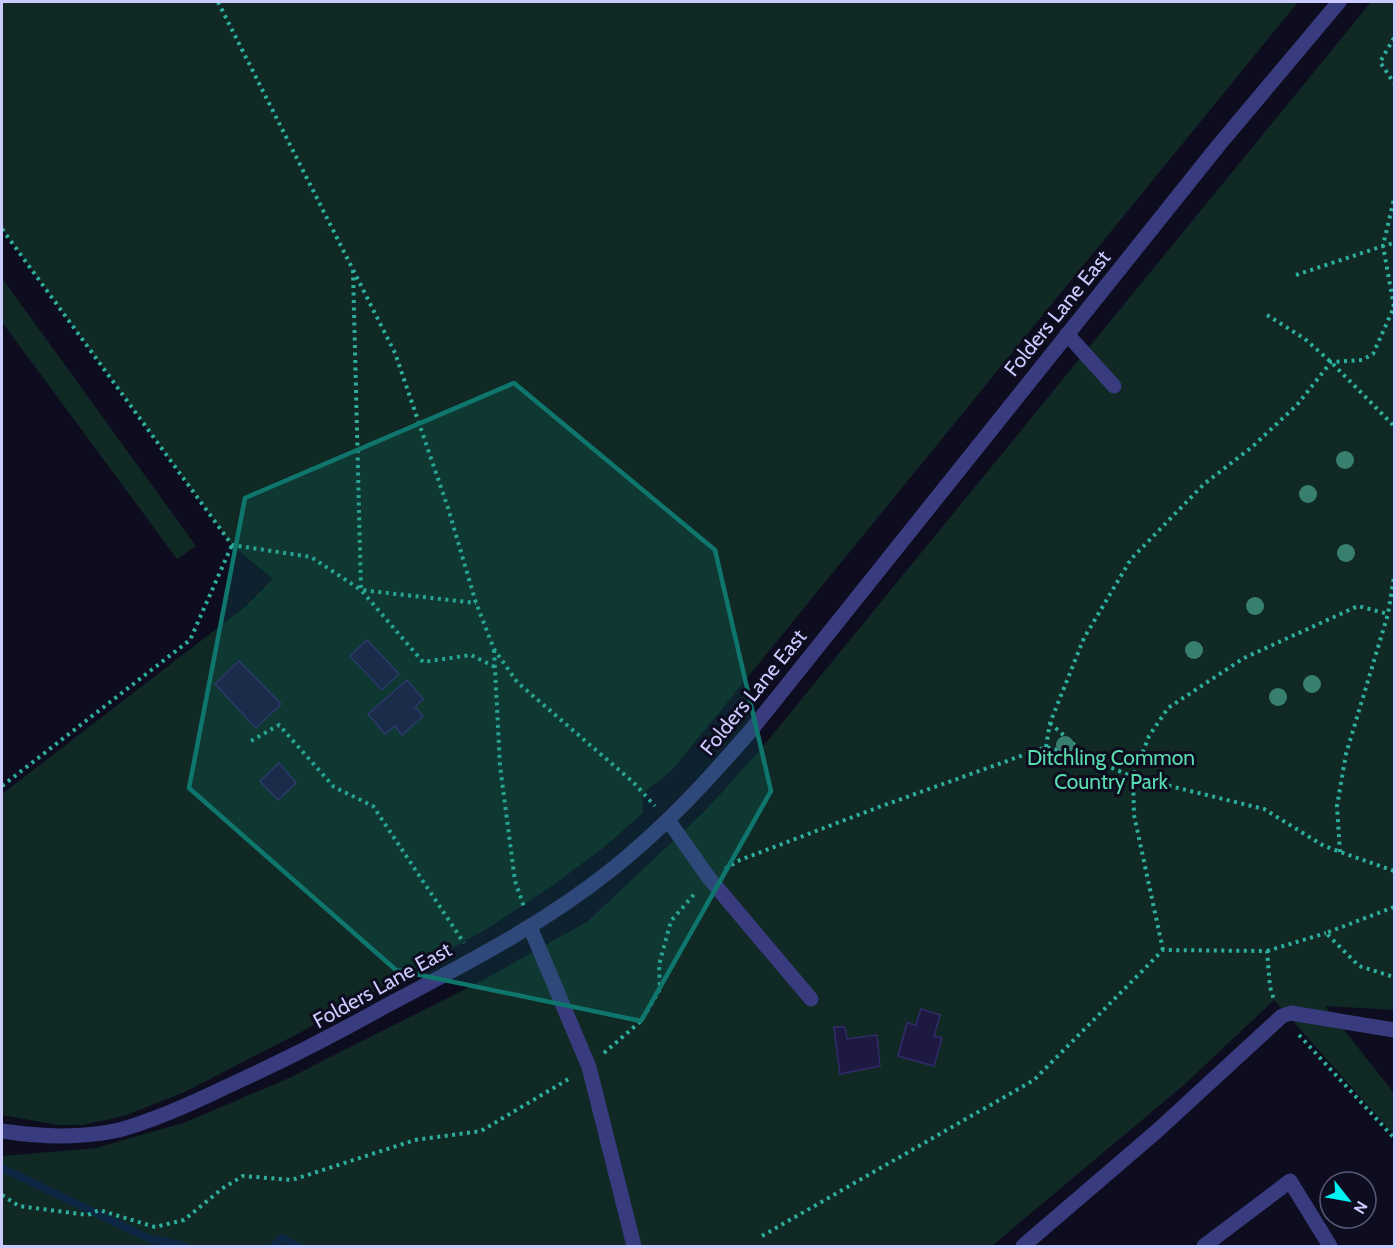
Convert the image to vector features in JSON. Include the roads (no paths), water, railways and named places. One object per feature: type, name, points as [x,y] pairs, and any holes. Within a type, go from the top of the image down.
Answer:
[{"type":"street","name":"Folders Lane East","points":[[2,1131],[42,1137],[80,1136],[119,1130],[189,1105],[302,1052],[530,927],[613,869],[708,781],[752,729],[1218,146],[1339,2]]},
{"type":"street","points":[[1067,334],[1114,386]]},
{"type":"street","points":[[668,820],[709,878],[811,999]]},
{"type":"street","points":[[530,927],[589,1067],[634,1246]]},
{"type":"street","points":[[1023,1246],[1157,1131],[1282,1016],[1291,1013],[1395,1030]]},
{"type":"street","points":[[1204,1246],[1290,1181],[1330,1246]]},
{"type":"waterway","points":[[2,1168],[148,1238],[184,1246]]},
{"type":"waterway","points":[[274,1246],[282,1238],[297,1246]]},
{"type":"park label","name":"Ditchling Common Country Park","points":[[1111,769]]}]
